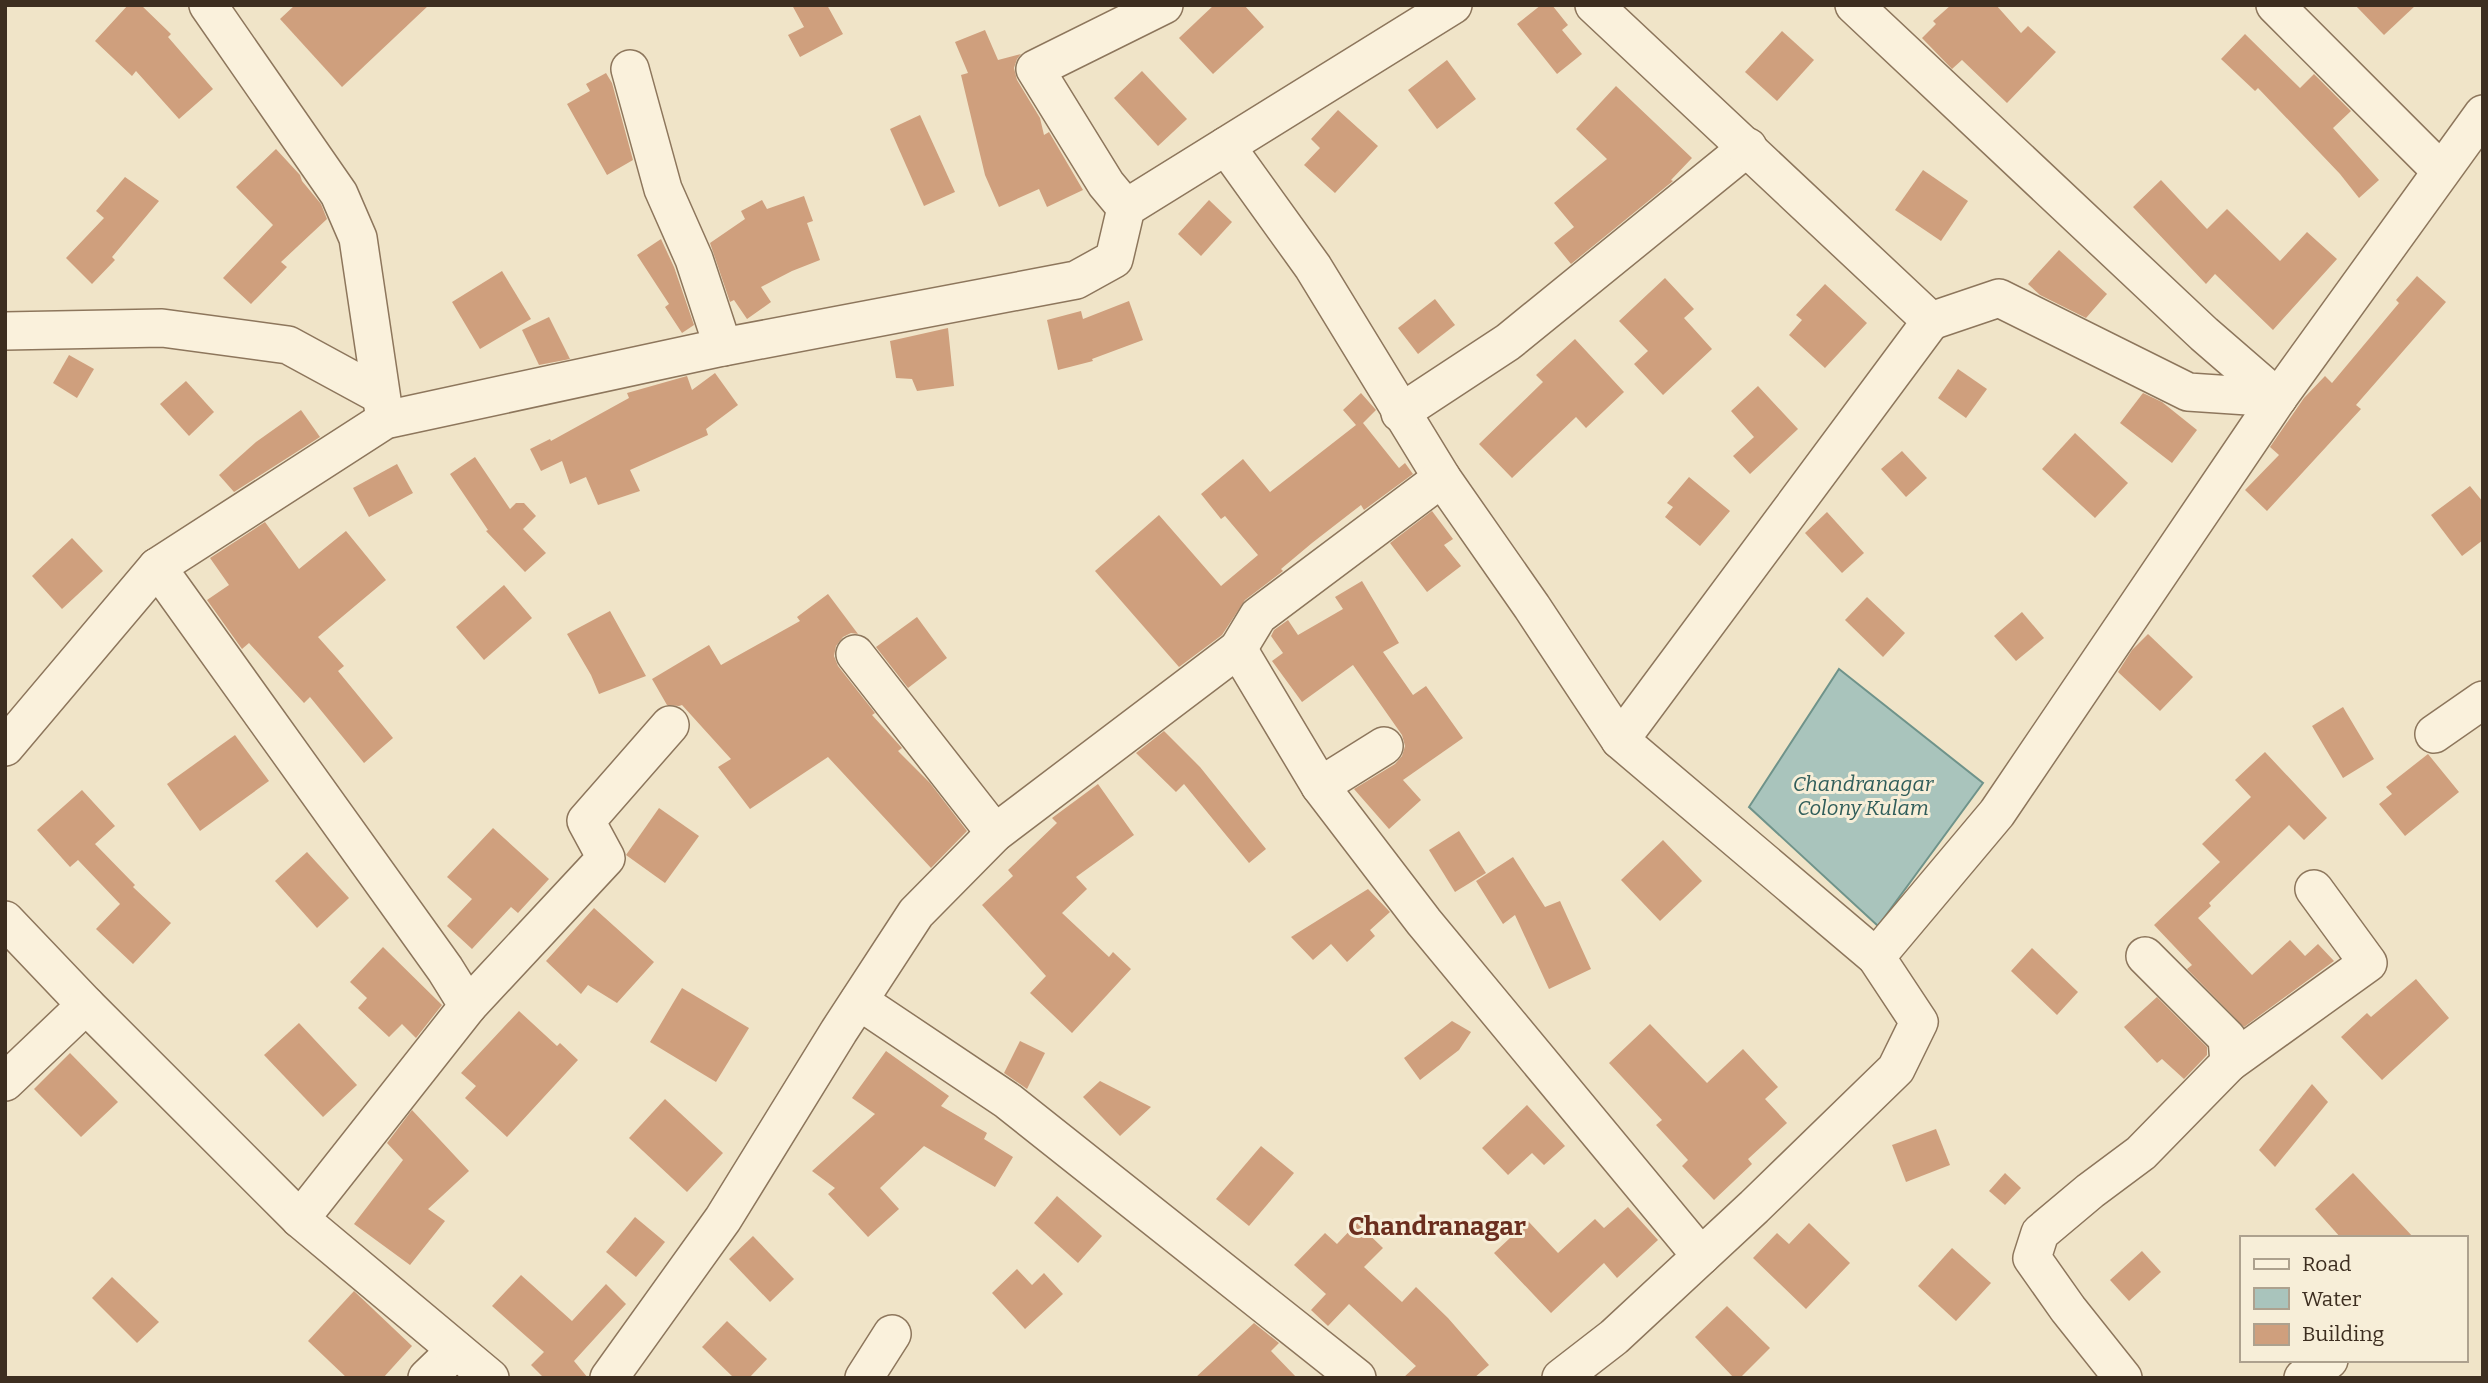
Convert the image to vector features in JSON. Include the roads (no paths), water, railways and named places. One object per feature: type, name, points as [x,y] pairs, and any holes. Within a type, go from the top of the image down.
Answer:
[{"type":"street","points":[[1126,208],[1106,184],[1035,69],[1164,5]]},
{"type":"street","points":[[5,747],[157,567],[382,408],[723,348],[1076,280],[1114,259],[1126,208],[1453,5]]},
{"type":"street","points":[[1594,5],[1931,321]]},
{"type":"street","points":[[1854,5],[2204,334],[2278,398]]},
{"type":"street","points":[[2275,5],[2441,171]]},
{"type":"street","points":[[218,9],[339,194],[358,237],[382,408]]},
{"type":"street","points":[[630,69],[663,189],[694,259],[723,348]]},
{"type":"street","points":[[1876,957],[1997,813],[2278,398],[2483,114]]},
{"type":"street","points":[[1226,146],[1313,267],[1442,478],[1620,740],[1876,957],[1919,1022],[1896,1069],[1614,1337],[1561,1378]]},
{"type":"street","points":[[1400,413],[1508,342],[1748,147]]},
{"type":"street","points":[[1620,740],[1931,321],[1999,298],[2188,391],[2278,398]]},
{"type":"street","points":[[5,331],[162,328],[288,345],[382,408]]},
{"type":"street","points":[[609,1378],[723,1219],[916,913],[995,833],[1238,649],[1258,617],[1442,478]]},
{"type":"street","points":[[157,567],[446,969],[468,1006]]},
{"type":"street","points":[[1238,649],[1320,786],[1424,922],[1701,1256]]},
{"type":"street","points":[[855,654],[995,833]]},
{"type":"street","points":[[2434,734],[2483,700]]},
{"type":"street","points":[[300,1219],[468,1006],[606,858],[586,821],[670,725]]},
{"type":"street","points":[[1320,786],[1384,746]]},
{"type":"street","points":[[2123,1378],[2068,1309],[2032,1258],[2040,1233],[2141,1153],[2229,1063],[2368,964],[2314,889]]},
{"type":"street","points":[[5,920],[300,1219],[490,1378]]},
{"type":"street","points":[[2145,956],[2227,1038],[2229,1063]]},
{"type":"street","points":[[859,1001],[1008,1101],[1357,1378]]},
{"type":"street","points":[[5,1082],[86,1005]]},
{"type":"street","points":[[864,1378],[892,1334]]},
{"type":"street","points":[[427,1378],[456,1350]]},
{"type":"street","points":[[2303,1378],[2326,1362]]},
{"type":"water","name":"Chandranagar Colony Kulam","points":[[1839,669],[1983,783],[1878,926],[1749,807]]},
{"type":"district","name":"Chandranagar","points":[[1437,1226]]}]
